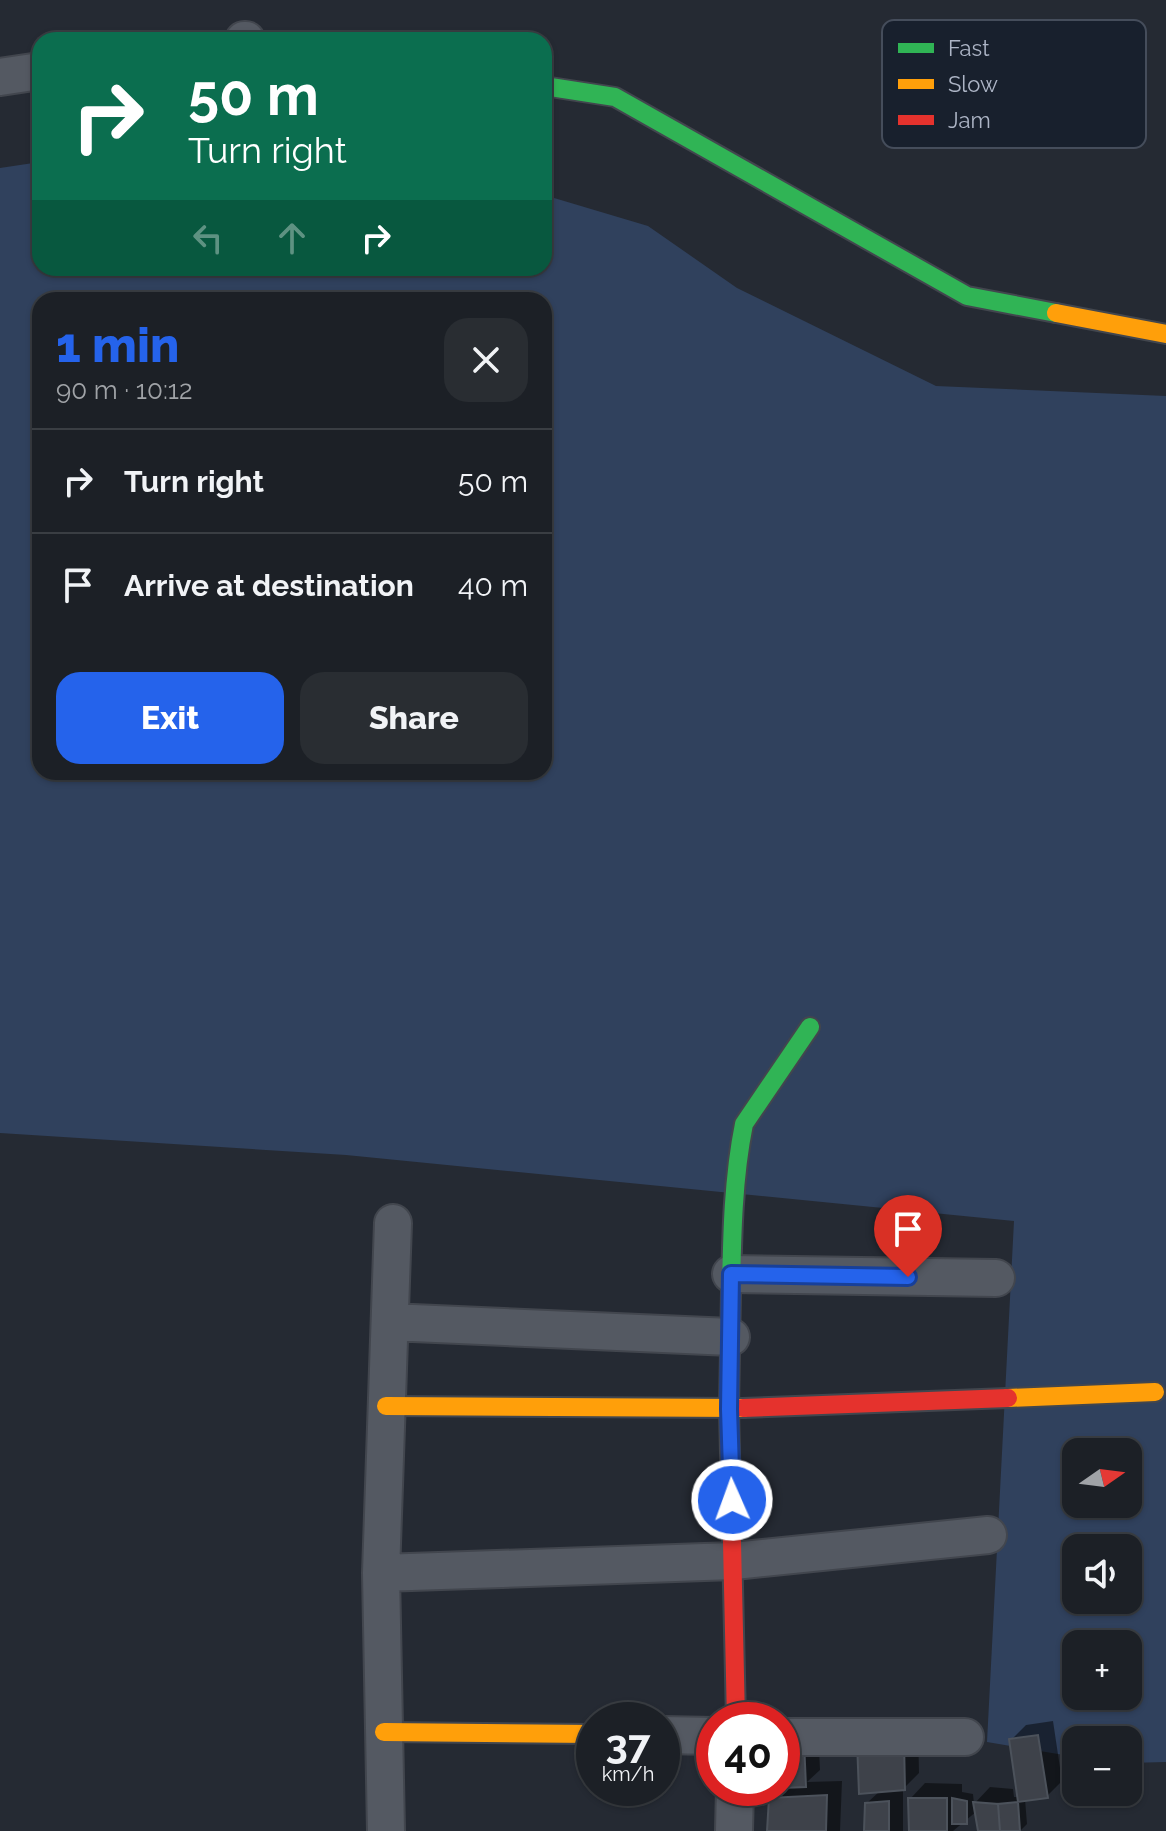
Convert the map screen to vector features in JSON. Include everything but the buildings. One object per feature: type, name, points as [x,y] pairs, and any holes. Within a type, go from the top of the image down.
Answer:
[{"type":"street","points":[[0,77],[32,72]]},
{"type":"street","points":[[552,87],[615,97],[967,296],[1166,334]]},
{"type":"street","points":[[736,1702],[729,1409],[733,1216],[740,1143],[744,1124],[810,1027]]},
{"type":"street","points":[[386,1831],[381,1573],[393,1223]]},
{"type":"street","points":[[731,1274],[996,1278]]},
{"type":"street","points":[[390,1322],[731,1337]]},
{"type":"street","points":[[386,1406],[729,1409],[1155,1392]]},
{"type":"street","points":[[381,1573],[734,1561],[988,1535]]},
{"type":"street","points":[[384,1732],[576,1734]]},
{"type":"street","points":[[800,1737],[965,1737]]},
{"type":"street","points":[[734,1831],[735,1806]]},
{"type":"water","points":[[32,163],[32,276],[552,276],[552,197],[648,226],[737,288],[936,386],[1166,396],[1166,1762],[1142,1763],[1142,1726],[1062,1726],[1062,1755],[987,1742],[1014,1221],[346,1155],[0,1133],[0,168]]},
{"type":"traffic: fast","points":[[552,87],[615,97],[967,296],[1056,313]]},
{"type":"traffic: fast","points":[[731,1291],[735,1186],[744,1124],[810,1027]]},
{"type":"traffic: slow","points":[[1056,313],[1166,334]]},
{"type":"traffic: slow","points":[[1008,1398],[1155,1392]]},
{"type":"traffic: slow","points":[[386,1406],[743,1408]]},
{"type":"traffic: slow","points":[[384,1732],[576,1734]]},
{"type":"traffic: jam","points":[[731,1291],[729,1409],[736,1702]]},
{"type":"traffic: jam","points":[[743,1408],[1008,1398]]},
{"type":"route","points":[[732,1500],[729,1409],[731,1274],[908,1277]]}]
